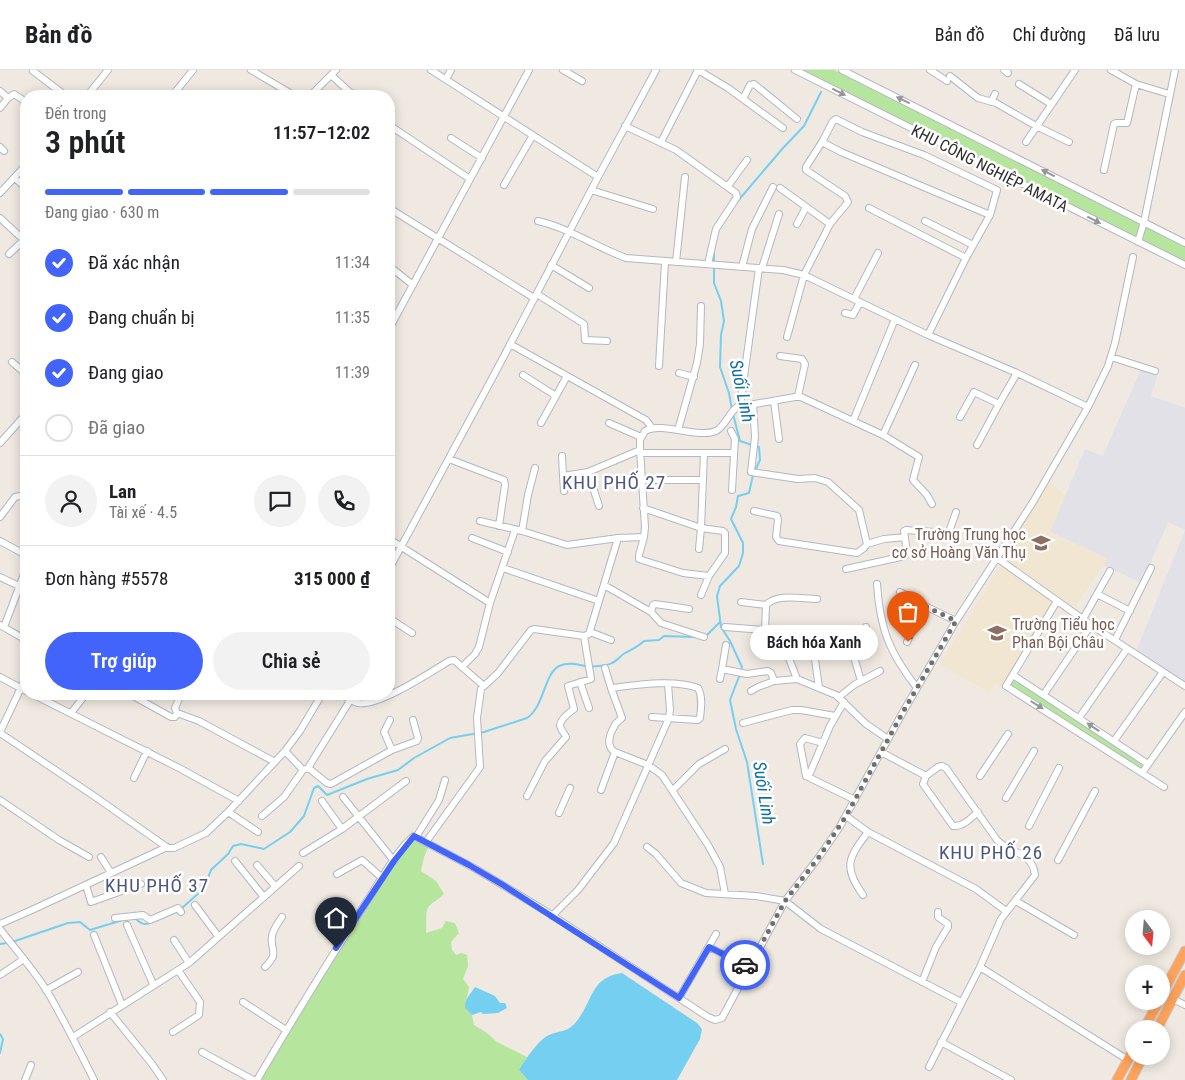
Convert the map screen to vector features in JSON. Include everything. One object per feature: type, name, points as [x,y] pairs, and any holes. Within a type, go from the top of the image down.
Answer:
[{"type":"highway","points":[[1170,979],[1185,951]]},
{"type":"highway","points":[[1162,1020],[1185,975]]},
{"type":"highway","points":[[1117,1080],[1125,1065]]},
{"type":"highway","points":[[1131,1080],[1139,1065]]},
{"type":"street","points":[[92,90],[108,70]]},
{"type":"street","points":[[177,90],[193,70]]},
{"type":"street","points":[[251,70],[285,90]]},
{"type":"street","points":[[431,70],[598,177]]},
{"type":"street","points":[[446,80],[451,70]]},
{"type":"street","points":[[395,318],[529,70]]},
{"type":"street","points":[[563,70],[582,81]]},
{"type":"street","points":[[395,556],[449,459],[656,70]]},
{"type":"street","points":[[661,142],[698,70],[783,128]]},
{"type":"street","name":"KHU CÔNG NGHIỆP AMATA","points":[[795,70],[1185,265]]},
{"type":"street","name":"KHU CÔNG NGHIỆP AMATA","points":[[842,70],[1185,243]]},
{"type":"street","points":[[930,70],[978,98],[996,103],[1069,142]]},
{"type":"street","points":[[947,80],[955,70]]},
{"type":"street","points":[[1026,142],[1075,70]]},
{"type":"street","points":[[1111,70],[1136,84],[1170,94]]},
{"type":"street","points":[[1138,242],[1144,222],[1175,70]]},
{"type":"street","points":[[33,71],[58,90]]},
{"type":"street","points":[[316,90],[333,72],[349,90]]},
{"type":"street","points":[[743,99],[750,85],[754,84],[797,119]]},
{"type":"street","points":[[1019,84],[1052,102]]},
{"type":"street","points":[[1104,170],[1114,124],[1127,124],[1136,84]]},
{"type":"street","points":[[0,91],[8,98]]},
{"type":"street","points":[[1040,92],[1052,102]]},
{"type":"street","points":[[0,108],[14,94],[20,98]]},
{"type":"street","points":[[991,102],[995,94]]},
{"type":"street","points":[[786,337],[804,275],[830,224],[848,202],[845,196],[806,170],[833,121],[836,119],[862,132],[924,155],[996,188],[997,192],[990,215],[966,258],[928,335]]},
{"type":"street","points":[[625,126],[676,150],[736,193],[737,197],[716,229],[708,264]]},
{"type":"street","points":[[395,129],[470,179]]},
{"type":"street","points":[[504,185],[533,135]]},
{"type":"street","points":[[451,138],[482,158]]},
{"type":"street","points":[[822,142],[841,152],[990,215]]},
{"type":"street","points":[[728,186],[747,160]]},
{"type":"street","points":[[0,193],[20,172]]},
{"type":"street","points":[[676,262],[685,177]]},
{"type":"street","points":[[15,178],[20,183]]},
{"type":"street","points":[[742,267],[752,229],[773,187]]},
{"type":"street","points":[[780,188],[830,224]]},
{"type":"street","points":[[591,190],[653,209]]},
{"type":"street","points":[[797,224],[806,207]]},
{"type":"street","points":[[869,208],[966,258]]},
{"type":"street","points":[[395,212],[584,324],[585,340],[607,342]]},
{"type":"street","points":[[709,576],[695,575],[639,559],[645,527],[641,480],[641,437],[645,431],[652,428],[713,432],[720,428],[736,408],[760,268],[779,214]]},
{"type":"street","points":[[0,218],[20,236]]},
{"type":"street","points":[[538,221],[556,226],[608,252],[626,258],[783,270],[804,275],[928,335],[1017,373],[1088,407]]},
{"type":"street","points":[[925,222],[973,245]]},
{"type":"street","points":[[9,254],[20,245]]},
{"type":"street","points":[[845,314],[853,315],[857,301],[878,253]]},
{"type":"street","points":[[416,837],[476,869],[708,1017],[715,1020],[722,1018],[785,901],[819,857],[846,816],[956,621],[1033,502],[1088,407],[1111,357],[1133,257]]},
{"type":"street","points":[[659,366],[665,262]]},
{"type":"street","points":[[551,265],[589,288]]},
{"type":"street","points":[[395,271],[413,285]]},
{"type":"street","points":[[678,430],[694,377],[700,344],[701,306]]},
{"type":"street","points":[[853,421],[895,319]]},
{"type":"street","points":[[510,344],[646,420],[652,428]]},
{"type":"street","points":[[780,356],[802,359],[804,361],[798,396]]},
{"type":"street","points":[[1111,357],[1155,371]]},
{"type":"street","points":[[12,362],[20,369]]},
{"type":"street","points":[[883,435],[914,365]]},
{"type":"street","points":[[679,372],[694,377]]},
{"type":"street","points":[[977,445],[1017,373]]},
{"type":"street","points":[[523,375],[556,396]]},
{"type":"street","points":[[541,423],[567,376]]},
{"type":"street","points":[[960,417],[974,392],[999,404]]},
{"type":"street","points":[[736,408],[798,396],[883,435],[919,457],[913,480],[927,495],[932,504]]},
{"type":"street","points":[[774,401],[779,440]]},
{"type":"street","points":[[753,404],[754,442],[751,472],[798,479],[815,478],[828,482],[859,510],[867,544]]},
{"type":"street","points":[[0,443],[20,423]]},
{"type":"street","points":[[609,423],[641,437]]},
{"type":"street","points":[[731,431],[735,439],[732,490]]},
{"type":"street","points":[[563,476],[588,472],[640,451],[734,453]]},
{"type":"street","points":[[699,549],[704,453]]},
{"type":"street","points":[[562,456],[564,491]]},
{"type":"street","points":[[449,459],[504,480],[505,485],[499,526]]},
{"type":"street","points":[[462,667],[479,647],[490,603],[518,530],[535,468]]},
{"type":"street","points":[[588,472],[599,506]]},
{"type":"street","points":[[641,480],[703,480]]},
{"type":"street","points":[[0,517],[15,497],[20,496]]},
{"type":"street","points":[[643,508],[701,528],[723,531],[726,535],[725,553],[709,576],[701,595]]},
{"type":"street","points":[[754,511],[777,516],[776,537],[779,541],[857,553],[867,544],[884,538],[905,537]]},
{"type":"street","points":[[846,569],[907,555],[904,531],[947,533],[956,512]]},
{"type":"street","points":[[480,521],[567,545],[618,538],[644,537]]},
{"type":"street","points":[[472,538],[508,552]]},
{"type":"street","points":[[395,692],[451,660],[454,660],[484,686],[503,666],[531,630],[534,629],[584,636],[589,634],[618,538]]},
{"type":"street","points":[[0,541],[20,552]]},
{"type":"street","points":[[395,543],[490,603]]},
{"type":"street","points":[[997,558],[1091,625],[1185,686]]},
{"type":"street","points":[[503,568],[599,601]]},
{"type":"street","points":[[1114,640],[1151,568]]},
{"type":"street","points":[[1083,619],[1110,572]]},
{"type":"street","points":[[0,576],[19,586],[2,626],[20,636]]},
{"type":"street","points":[[878,584],[879,608],[885,634],[898,662],[917,688]]},
{"type":"street","points":[[604,585],[651,612],[661,623],[704,637]]},
{"type":"street","points":[[900,592],[956,621]]},
{"type":"street","points":[[1097,594],[1130,611]]},
{"type":"street","points":[[740,602],[766,605],[780,597],[817,600]]},
{"type":"street","points":[[1057,601],[1006,686],[1164,787]]},
{"type":"street","points":[[651,612],[655,604],[688,609]]},
{"type":"street","points":[[766,605],[765,630],[769,647],[786,648],[797,680]]},
{"type":"street","points":[[908,642],[925,606]]},
{"type":"street","points":[[395,622],[412,633]]},
{"type":"street","points":[[1044,694],[1091,625]]},
{"type":"street","points":[[725,627],[765,630]]},
{"type":"street","points":[[861,681],[854,657],[867,651],[866,627]]},
{"type":"street","points":[[590,632],[611,640]]},
{"type":"street","points":[[527,796],[550,755],[566,737],[560,728],[560,724],[568,713],[574,709],[568,686],[591,678],[584,636]]},
{"type":"street","points":[[720,679],[726,645]]},
{"type":"street","points":[[812,645],[819,688]]},
{"type":"street","points":[[1079,718],[1127,649]]},
{"type":"street","points":[[605,668],[622,718],[614,726],[609,744],[611,750],[648,764],[662,776],[708,845],[720,867],[725,894]]},
{"type":"street","points":[[722,669],[747,674],[770,671],[774,681]]},
{"type":"street","points":[[839,697],[861,681],[880,671]]},
{"type":"street","points":[[1114,741],[1163,672]]},
{"type":"street","points":[[1013,674],[1148,764]]},
{"type":"street","points":[[0,677],[20,688]]},
{"type":"street","points":[[751,691],[774,681],[797,680],[839,697],[866,724],[888,739]]},
{"type":"street","points":[[580,682],[589,708]]},
{"type":"street","points":[[611,688],[647,684],[668,684],[698,688],[700,699],[700,718],[698,720],[652,717]]},
{"type":"street","points":[[552,916],[578,890],[614,843],[669,718],[668,684]]},
{"type":"street","points":[[426,842],[480,767],[478,734],[481,689]]},
{"type":"street","points":[[20,696],[1,723],[0,732],[167,847],[174,848],[206,833],[239,801],[300,732],[319,700]]},
{"type":"street","points":[[44,700],[147,751],[239,801]]},
{"type":"street","points":[[71,713],[81,700]]},
{"type":"street","points":[[140,700],[171,717],[175,717],[179,700]]},
{"type":"street","points":[[262,816],[284,797],[306,769],[350,700]]},
{"type":"street","points":[[353,700],[359,703],[377,700]]},
{"type":"street","points":[[806,776],[810,773],[835,716],[844,702]]},
{"type":"street","points":[[743,723],[792,710],[835,716]]},
{"type":"street","points":[[1142,773],[1185,712]]},
{"type":"street","points":[[177,713],[199,721],[275,762]]},
{"type":"street","points":[[390,720],[384,732],[392,750]]},
{"type":"street","points":[[285,751],[306,769],[315,772],[327,783],[331,784],[392,750],[418,739],[412,720]]},
{"type":"street","points":[[980,776],[1008,734]]},
{"type":"street","points":[[806,776],[800,744],[805,738],[823,742]]},
{"type":"street","points":[[672,790],[699,764],[725,748]]},
{"type":"street","points":[[134,778],[147,751]]},
{"type":"street","points":[[1006,798],[1034,751]]},
{"type":"street","points":[[600,790],[615,752]]},
{"type":"street","points":[[882,752],[926,776]]},
{"type":"street","points":[[929,1067],[1006,911],[1035,876],[1034,866],[1028,858],[1002,846],[978,812],[946,768],[938,767],[926,776],[923,784],[952,826],[963,824],[978,812]]},
{"type":"street","points":[[1028,826],[1059,768]]},
{"type":"street","points":[[806,776],[854,800]]},
{"type":"street","points":[[202,1052],[255,1080],[336,948],[382,878],[412,838],[416,837],[439,800],[444,780]]},
{"type":"street","points":[[303,853],[342,829],[406,782]]},
{"type":"street","points":[[559,813],[570,788]]},
{"type":"street","points":[[1058,860],[1095,791]]},
{"type":"street","points":[[343,797],[394,861]]},
{"type":"street","points":[[0,800],[59,840],[89,857]]},
{"type":"street","points":[[322,801],[342,829]]},
{"type":"street","points":[[228,812],[258,832]]},
{"type":"street","points":[[846,816],[868,832],[976,888],[1006,911]]},
{"type":"street","points":[[863,895],[855,884],[850,870],[851,860],[856,848],[868,832]]},
{"type":"street","points":[[0,924],[167,847]]},
{"type":"street","points":[[647,847],[656,854],[681,883],[706,892],[785,901],[821,929],[961,1002]]},
{"type":"street","points":[[101,857],[110,873]]},
{"type":"street","points":[[337,874],[362,860],[382,878]]},
{"type":"street","points":[[235,861],[264,896]]},
{"type":"street","points":[[257,865],[275,886]]},
{"type":"street","points":[[73,1037],[189,963],[299,866]]},
{"type":"street","points":[[86,885],[91,902],[141,884]]},
{"type":"street","points":[[1016,901],[1074,935]]},
{"type":"street","points":[[195,904],[218,936]]},
{"type":"street","points":[[115,918],[143,915],[150,920],[180,910]]},
{"type":"street","points":[[922,982],[933,954],[948,927],[948,924],[938,917],[938,912]]},
{"type":"street","points":[[265,967],[273,957],[272,938],[274,928],[282,917]]},
{"type":"street","points":[[127,925],[154,984]]},
{"type":"street","points":[[0,930],[46,990],[73,1037],[94,1080]]},
{"type":"street","points":[[679,998],[716,934]]},
{"type":"street","points":[[94,935],[122,1005]]},
{"type":"street","points":[[174,940],[189,963]]},
{"type":"street","points":[[709,947],[749,967]]},
{"type":"street","points":[[0,975],[24,959]]},
{"type":"street","points":[[980,967],[1125,1058]]},
{"type":"street","points":[[173,1032],[199,1015],[200,1009],[200,1002],[178,970]]},
{"type":"street","points":[[46,990],[78,972]]},
{"type":"street","points":[[1173,999],[1185,1005]]},
{"type":"street","points":[[244,1002],[286,1030]]},
{"type":"street","points":[[110,1012],[152,1064],[162,1080]]},
{"type":"street","points":[[941,1042],[1011,1080]]},
{"type":"street","points":[[25,1080],[31,1066]]},
{"type":"shaded area","points":[[1141,369],[1158,374],[1151,396],[1185,408],[1185,530],[1168,522],[1142,583],[1103,565],[1107,558],[1050,532],[1085,449],[1103,456]]},
{"type":"shaded area","name":"Trường Trung học cơ sở Hoàng Văn Thụ","points":[[1048,481],[1065,495],[1050,533],[1108,558],[1073,610],[1000,557]]},
{"type":"shaded area","points":[[1185,530],[1185,684],[1136,652]]},
{"type":"shaded area","name":"Trường Tiểu học Phan Bội Châu","points":[[1001,564],[1054,602],[1003,687],[995,683],[990,693],[940,664]]},
{"type":"green space","points":[[803,70],[834,70],[1141,224],[1137,238]]},
{"type":"green space","points":[[1145,226],[1185,247],[1185,262],[1140,239]]},
{"type":"green space","points":[[1013,677],[1145,764],[1142,770],[1009,685]]},
{"type":"green space","points":[[414,838],[429,846],[421,871],[436,881],[444,894],[428,907],[426,933],[442,928],[446,921],[455,923],[459,933],[451,942],[452,950],[456,955],[461,953],[467,955],[468,966],[463,979],[469,987],[465,1008],[472,1015],[474,1025],[497,1042],[527,1057],[519,1070],[528,1080],[259,1080],[339,948],[395,862]]},
{"type":"water","points":[[622,973],[697,1023],[702,1029],[700,1039],[677,1080],[528,1080],[519,1070],[536,1046],[549,1035],[573,1026],[598,985],[612,975]]},
{"type":"water","points":[[475,987],[495,996],[500,1003],[505,1003],[507,1008],[498,1013],[483,1014],[481,1012],[472,1015],[465,1008],[465,1005]]},
{"type":"waterway","name":"Suối Linh","points":[[737,202],[804,126],[821,92]]},
{"type":"waterway","name":"Suối Linh","points":[[714,253],[714,283],[721,301],[724,321],[721,335],[720,367],[729,393],[732,410]]},
{"type":"waterway","name":"Suối Linh","points":[[733,414],[740,441],[752,445]]},
{"type":"waterway","name":"Suối Linh","points":[[741,670],[742,667],[730,641],[721,627],[717,596],[720,586],[739,566],[743,553],[743,543],[731,519],[738,496],[749,493],[753,475],[760,460],[759,447],[756,446]]},
{"type":"waterway","points":[[706,636],[720,622]]},
{"type":"waterway","points":[[182,908],[201,891],[202,885],[208,878],[211,870],[228,854],[233,846],[241,844],[264,849],[290,832],[304,816],[314,788],[318,786],[327,795],[367,779],[398,770],[414,758],[450,738],[484,732],[527,718],[533,713],[550,676],[559,666],[569,664],[607,665],[644,641],[659,640],[664,636],[693,637]]},
{"type":"waterway","name":"Suối Linh","points":[[740,674],[730,700],[736,729],[747,762],[763,864]]},
{"type":"waterway","points":[[155,921],[178,911]]},
{"type":"waterway","points":[[130,919],[136,919],[143,924],[150,923]]},
{"type":"waterway","points":[[12,942],[68,923],[80,922],[90,930],[123,920]]},
{"type":"waterway","points":[[0,944],[7,943]]},
{"type":"waterway","points":[[0,1034],[3,1039],[0,1053]]},
{"type":"way so far","points":[[745,965],[749,967],[785,901],[839,828],[956,621],[925,606],[908,642]]},
{"type":"place","name":"Trường Trung học cơ sở Hoàng Văn Thụ","points":[[1041,543]]},
{"type":"place","name":"Trường Tiểu học Phan Bội Châu","points":[[997,633]]},
{"type":"place","name":"Bách hóa Xanh","points":[[908,642]]},
{"type":"district","name":"KHU PHỐ 27","points":[[614,482]]},
{"type":"district","name":"KHU PHỐ 26","points":[[991,852]]},
{"type":"district","name":"KHU PHỐ 37","points":[[157,885]]},
{"type":"route","points":[[336,948],[382,878],[414,836],[469,865],[544,910],[578,934],[679,998],[709,947],[745,965]]}]
